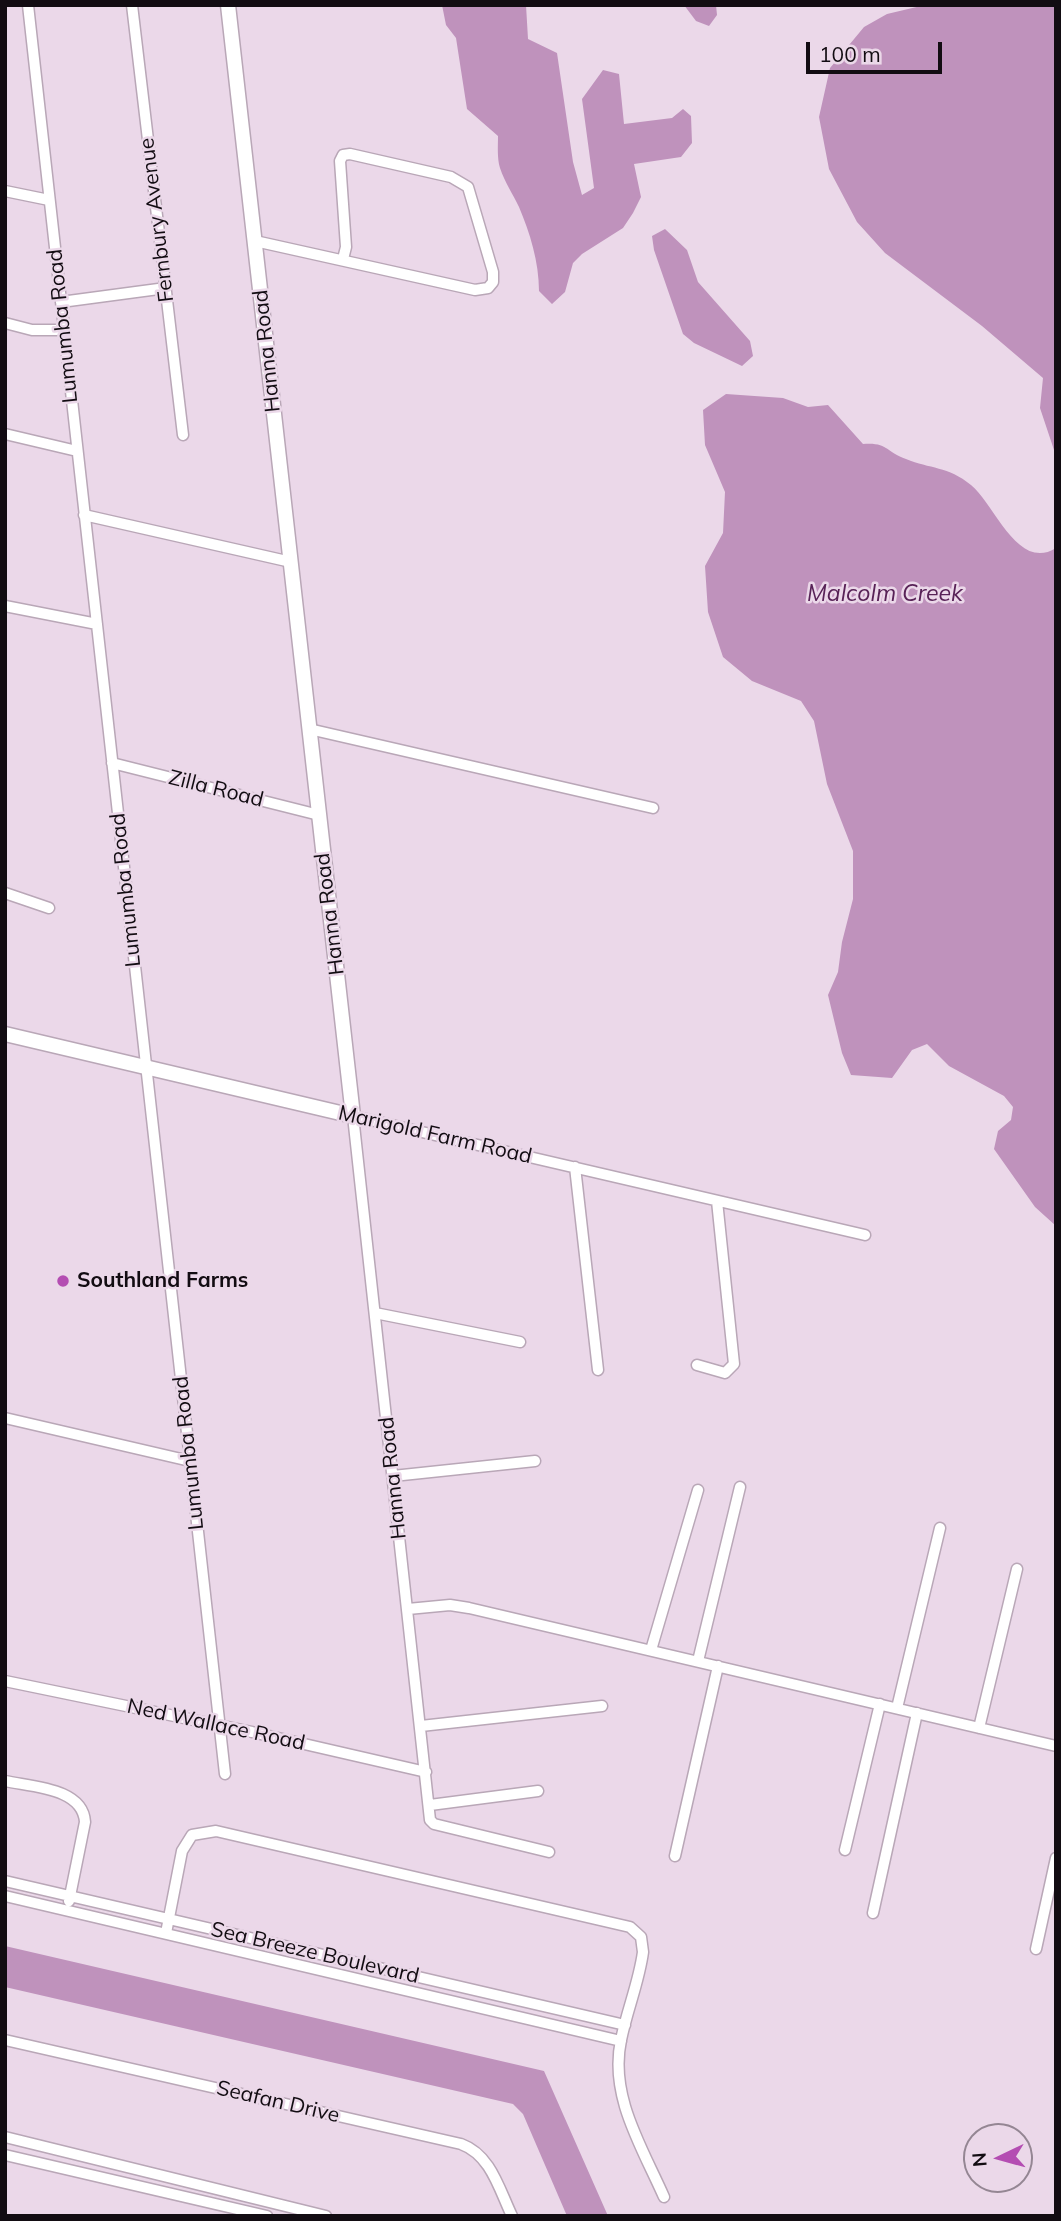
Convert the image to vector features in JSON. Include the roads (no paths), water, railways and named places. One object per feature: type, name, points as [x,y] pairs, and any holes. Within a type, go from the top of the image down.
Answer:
[{"type":"street","name":"Lumumba Road","points":[[28,5],[225,1774]]},
{"type":"street","name":"Fernbury Avenue","points":[[132,5],[183,435]]},
{"type":"street","name":"Hanna Road","points":[[228,5],[432,1823],[549,1852]]},
{"type":"street","points":[[255,241],[343,258],[475,290],[488,288],[493,282],[493,272],[468,187],[451,177],[350,154],[343,155],[340,161],[346,247],[343,258]]},
{"type":"street","points":[[5,191],[49,200]]},
{"type":"street","points":[[61,302],[166,288]]},
{"type":"street","points":[[5,323],[32,330],[64,330]]},
{"type":"street","points":[[5,434],[78,452]]},
{"type":"street","points":[[85,515],[291,562]]},
{"type":"street","points":[[5,606],[97,624]]},
{"type":"street","points":[[309,729],[653,808]]},
{"type":"street","name":"Zilla Road","points":[[112,763],[319,815]]},
{"type":"street","points":[[5,893],[19,895],[50,908]]},
{"type":"street","name":"Marigold Farm Road","points":[[5,1034],[865,1235]]},
{"type":"street","points":[[575,1167],[598,1370]]},
{"type":"street","points":[[697,1366],[722,1373],[728,1372],[734,1364],[717,1200]]},
{"type":"street","points":[[375,1313],[520,1342]]},
{"type":"street","points":[[5,1418],[190,1461]]},
{"type":"street","points":[[393,1476],[535,1461]]},
{"type":"street","points":[[698,1661],[740,1487]]},
{"type":"street","points":[[651,1650],[698,1490]]},
{"type":"street","points":[[897,1708],[940,1528]]},
{"type":"street","points":[[978,1728],[1017,1569]]},
{"type":"street","points":[[408,1609],[460,1606],[1056,1746]]},
{"type":"street","points":[[675,1856],[718,1666]]},
{"type":"street","name":"Ned Wallace Road","points":[[5,1681],[219,1725],[426,1772]]},
{"type":"street","points":[[845,1850],[880,1704]]},
{"type":"street","points":[[421,1726],[602,1706]]},
{"type":"street","points":[[873,1913],[917,1713]]},
{"type":"street","points":[[5,1781],[68,1796],[79,1802],[85,1811],[66,1910]]},
{"type":"street","points":[[430,1805],[538,1791]]},
{"type":"street","points":[[166,1933],[186,1843],[192,1835],[216,1831],[623,1924],[636,1931],[643,1944],[621,2041],[617,2074],[620,2098],[664,2197]]},
{"type":"street","points":[[1036,1949],[1056,1858]]},
{"type":"street","name":"Sea Breeze Boulevard","points":[[5,1881],[625,2025]]},
{"type":"street","name":"Sea Breeze Boulevard","points":[[5,1896],[621,2041]]},
{"type":"street","name":"Seafan Drive","points":[[5,2040],[461,2144],[474,2149],[485,2159],[512,2216]]},
{"type":"street","points":[[5,2137],[326,2216]]},
{"type":"street","points":[[5,2155],[267,2216]]},
{"type":"water","points":[[442,5],[526,5],[528,39],[557,53],[573,162],[582,195],[594,188],[582,99],[603,70],[619,74],[624,124],[672,118],[683,109],[691,116],[692,143],[681,157],[634,164],[641,197],[633,213],[623,228],[582,254],[573,263],[565,292],[552,304],[539,291],[536,259],[530,237],[500,168],[498,136],[467,109],[456,38],[446,25]]},
{"type":"water","points":[[684,5],[716,5],[717,15],[709,26],[696,21]]},
{"type":"water","points":[[925,5],[1056,5],[1056,456],[1040,408],[1043,378],[982,326],[885,253],[857,222],[829,169],[819,117],[830,68],[864,27],[887,14]]},
{"type":"water","points":[[665,229],[687,250],[698,282],[750,341],[753,356],[742,366],[694,343],[683,334],[654,250],[652,236]]},
{"type":"water","name":"Malcolm Creek","points":[[726,394],[783,398],[808,407],[828,405],[863,444],[882,446],[906,459],[947,471],[963,479],[980,494],[1008,533],[1030,551],[1042,553],[1056,548],[1056,1226],[1035,1207],[994,1149],[998,1131],[1011,1120],[1013,1107],[1004,1096],[949,1066],[927,1044],[912,1050],[892,1078],[851,1075],[842,1053],[828,995],[838,972],[842,942],[853,899],[853,851],[827,784],[814,721],[801,701],[752,681],[723,657],[708,612],[705,566],[723,533],[725,492],[705,445],[703,410]]},
{"type":"water","points":[[5,1946],[544,2071],[608,2216],[567,2216],[523,2114],[513,2104],[5,1987]]},
{"type":"place","name":"Southland Farms","points":[[63,1281]]}]
